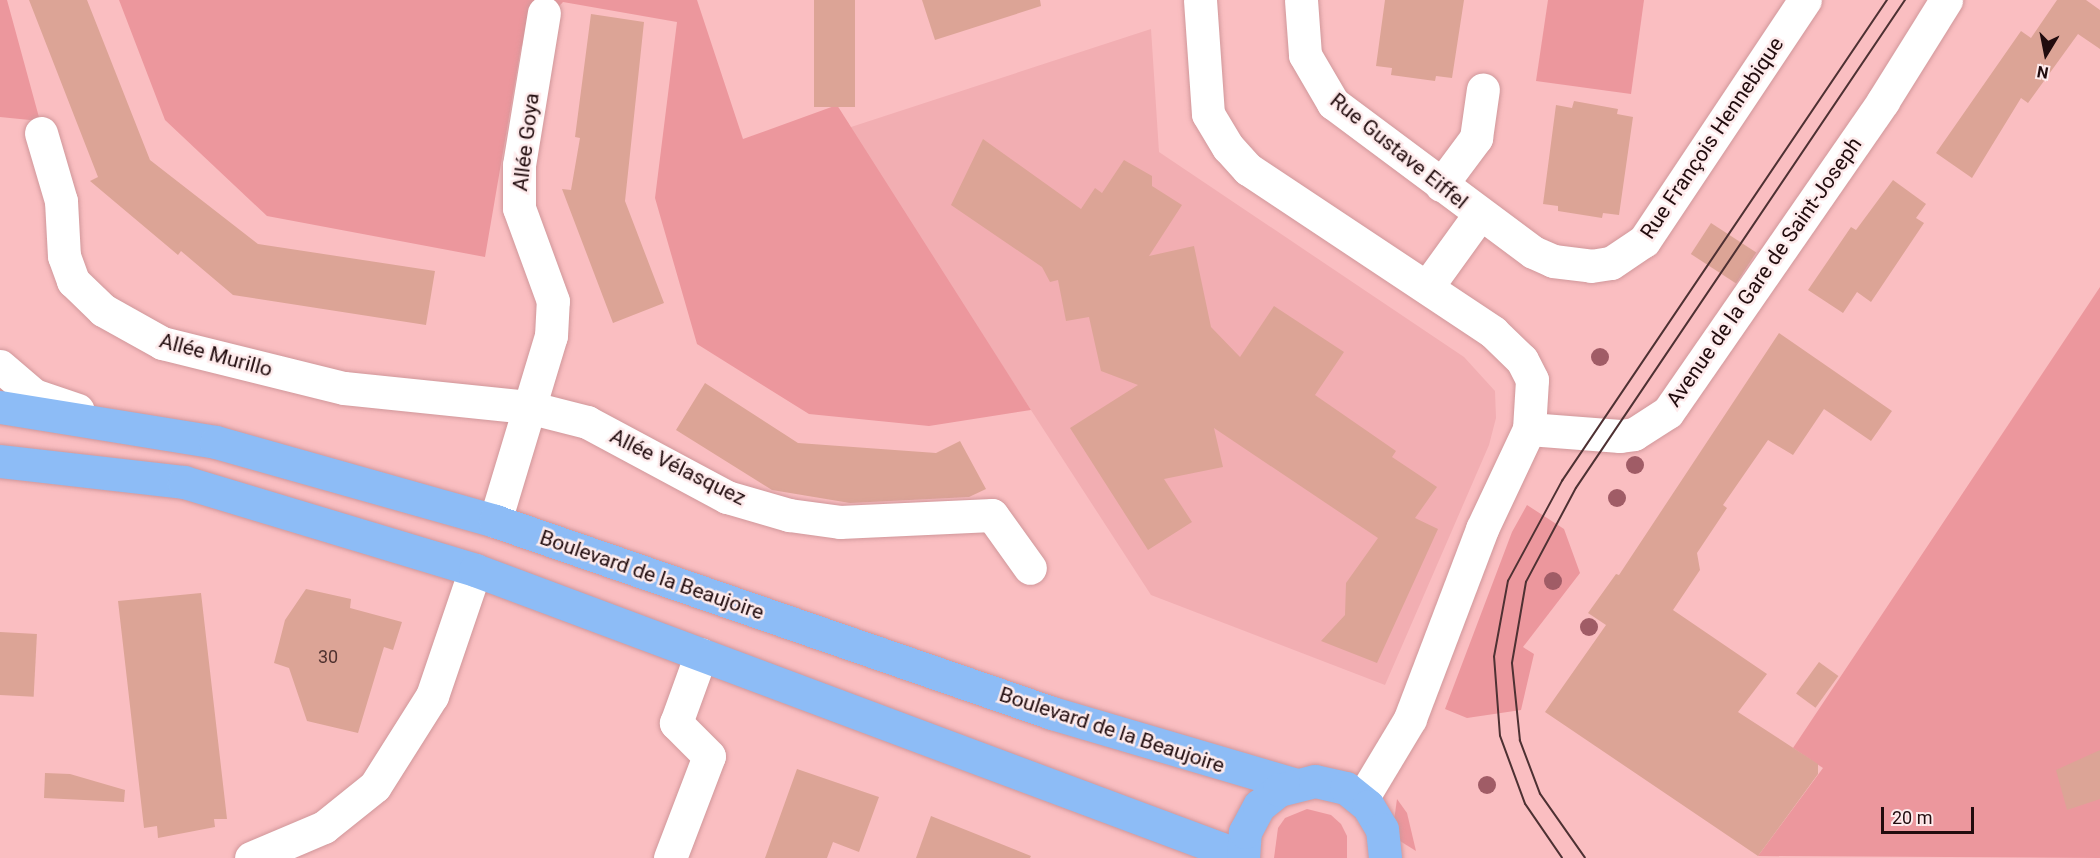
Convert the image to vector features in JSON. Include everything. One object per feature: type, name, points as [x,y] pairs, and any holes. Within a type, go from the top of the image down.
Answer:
[{"type":"main road","name":"Boulevard de la Beaujoire","points":[[0,407],[122,424],[216,442],[495,521],[1052,713],[1294,784]]},
{"type":"main road","points":[[0,461],[184,482],[475,570],[1243,857],[1247,827],[1259,806],[1294,784],[1332,783],[1362,799],[1379,824],[1388,857]]},
{"type":"street","points":[[1200,0],[1208,114],[1228,147],[1248,169],[1493,332],[1522,360],[1533,388],[1529,429],[1482,530],[1410,719],[1362,799]]},
{"type":"street","name":"Rue Gustave Eiffel","points":[[1301,0],[1305,55],[1333,103],[1479,215],[1427,287]]},
{"type":"street","name":"Rue François Hennebique","points":[[1479,215],[1553,261],[1591,267],[1611,263],[1632,251],[1739,104],[1805,0]]},
{"type":"street","name":"Avenue de la Gare de Saint-Joseph","points":[[1529,429],[1620,436],[1634,434],[1668,412],[1883,101],[1946,0]]},
{"type":"street","name":"Allée Goya","points":[[528,407],[551,336],[553,301],[519,208],[519,165],[544,13]]},
{"type":"street","points":[[1441,185],[1476,138],[1483,89]]},
{"type":"street","name":"Allée Murillo","points":[[41,133],[61,201],[64,256],[74,281],[103,310],[162,344],[344,388],[528,407]]},
{"type":"street","points":[[0,366],[34,395],[122,424]]},
{"type":"street","points":[[495,521],[528,407]]},
{"type":"street","name":"Allée Vélasquez","points":[[528,407],[587,423],[727,497],[789,515],[840,522],[992,515],[1030,568]]},
{"type":"street","points":[[251,858],[324,827],[375,786],[432,696],[475,570]]},
{"type":"street","points":[[670,858],[709,756],[676,723],[701,654]]},
{"type":"shaded area","points":[[0,0],[7,0],[40,121],[0,117]]},
{"type":"shaded area","points":[[119,0],[697,0],[743,139],[837,105],[1031,410],[929,426],[809,414],[697,344],[655,198],[677,22],[563,2],[521,47],[485,257],[267,216],[165,120]]},
{"type":"shaded area","points":[[1548,0],[1644,0],[1631,94],[1536,81]]},
{"type":"shaded area","points":[[1151,29],[1159,152],[1464,357],[1495,391],[1496,418],[1489,445],[1385,685],[1151,595],[848,128]]},
{"type":"shaded area","points":[[2100,287],[2100,858],[1758,856],[1823,768],[1793,748]]},
{"type":"shaded area","points":[[1527,505],[1564,529],[1580,573],[1523,647],[1534,654],[1521,710],[1467,718],[1445,709],[1512,532]]},
{"type":"shaded area","points":[[1397,799],[1407,813],[1416,851],[1400,841],[1393,828]]},
{"type":"shaded area","points":[[1307,809],[1331,815],[1341,824],[1347,836],[1347,858],[1274,858],[1278,828],[1285,818]]},
{"type":"building","points":[[29,0],[87,0],[150,160],[258,244],[435,271],[426,325],[233,295],[181,251],[178,255],[90,181],[98,177]]},
{"type":"building","points":[[814,0],[855,0],[855,107],[814,107]]},
{"type":"building","points":[[922,0],[1040,0],[1041,6],[935,40]]},
{"type":"building","points":[[1385,0],[1464,0],[1452,78],[1436,76],[1435,81],[1391,75],[1392,68],[1376,66]]},
{"type":"building","points":[[2057,0],[2086,0],[2100,10],[2100,49],[2078,34],[2028,103],[2021,98],[1972,178],[1936,153],[2021,31],[2031,38]]},
{"type":"building","points":[[591,14],[644,22],[625,201],[664,303],[613,323],[562,189],[571,190],[580,138],[575,137]]},
{"type":"building","points":[[1574,101],[1618,109],[1617,114],[1633,117],[1619,215],[1603,213],[1602,218],[1558,211],[1558,206],[1543,204],[1556,105],[1572,108]]},
{"type":"building","points":[[983,139],[1081,209],[1095,188],[1102,193],[1124,160],[1152,176],[1152,186],[1182,205],[1149,256],[1194,246],[1211,327],[1240,357],[1274,306],[1344,352],[1315,395],[1396,451],[1392,457],[1437,487],[1415,518],[1438,529],[1377,663],[1321,641],[1345,615],[1346,583],[1378,538],[1214,428],[1223,467],[1164,479],[1192,522],[1148,550],[1070,428],[1138,385],[1101,371],[1089,317],[1066,321],[1058,280],[1050,282],[1042,267],[951,205]]},
{"type":"building","points":[[1893,180],[1926,204],[1916,218],[1924,223],[1871,302],[1857,292],[1843,313],[1808,290],[1851,227],[1856,230]]},
{"type":"building","points":[[1711,223],[1756,252],[1736,283],[1691,254]]},
{"type":"building","points":[[1779,333],[1892,411],[1871,441],[1824,409],[1793,455],[1768,440],[1723,505],[1727,508],[1697,553],[1700,570],[1673,610],[1767,674],[1738,712],[1818,764],[1818,774],[1758,856],[1545,712],[1606,625],[1588,613],[1616,574],[1619,575]]},
{"type":"building","points":[[705,383],[798,443],[936,453],[960,441],[986,489],[969,497],[850,503],[772,490],[676,430]]},
{"type":"building","points":[[306,589],[351,599],[350,608],[402,622],[393,650],[384,647],[358,733],[307,721],[289,668],[274,663],[285,620]]},
{"type":"building","points":[[201,593],[227,819],[214,819],[215,827],[158,838],[157,826],[144,828],[118,601]]},
{"type":"building","points":[[0,632],[37,634],[34,697],[0,695]]},
{"type":"building","points":[[1819,662],[1838,676],[1815,708],[1796,694]]},
{"type":"building","points":[[2100,750],[2100,799],[2067,810],[2056,770]]},
{"type":"building","points":[[797,769],[879,797],[859,852],[833,842],[827,858],[765,858]]},
{"type":"building","points":[[45,773],[70,774],[125,790],[124,802],[44,798]]},
{"type":"building","points":[[931,816],[1031,856],[1030,858],[916,858]]},
{"type":"tram line","points":[[1562,858],[1525,804],[1500,736],[1494,657],[1508,581],[1562,481],[1887,0]]},
{"type":"tram line","points":[[1585,858],[1540,794],[1520,741],[1512,663],[1526,582],[1576,488],[1905,0]]}]
